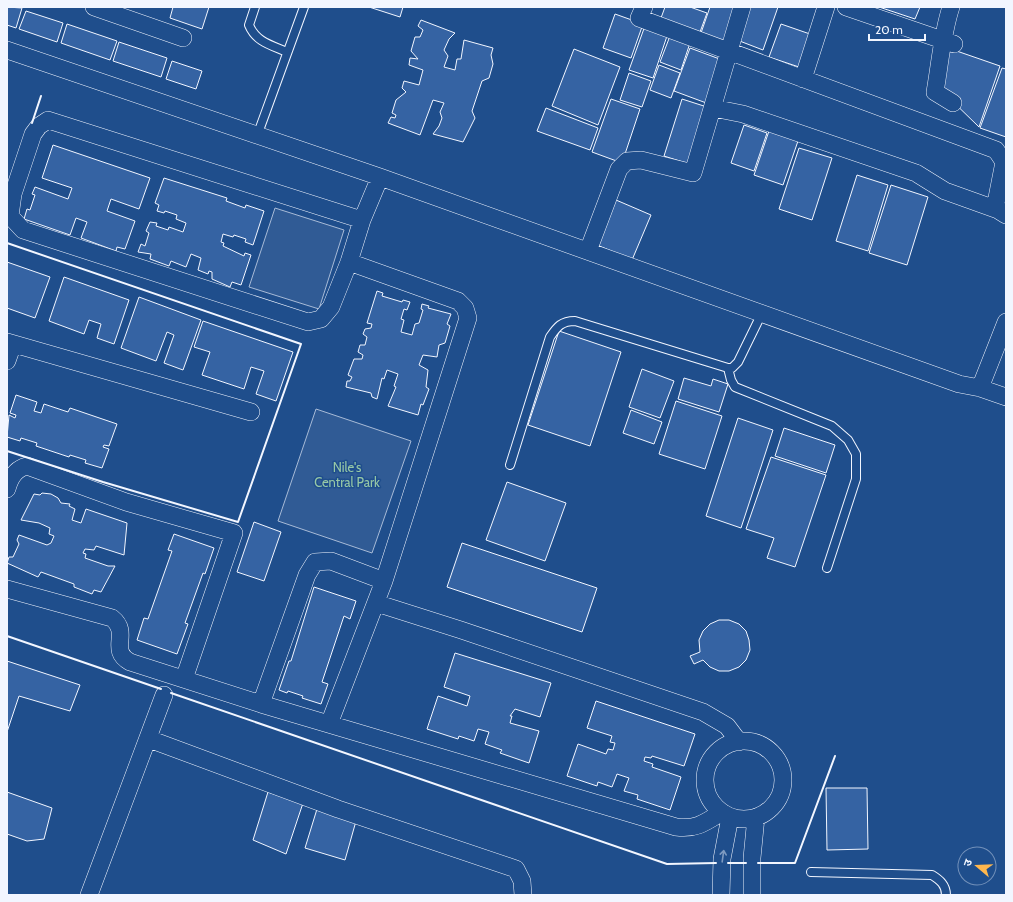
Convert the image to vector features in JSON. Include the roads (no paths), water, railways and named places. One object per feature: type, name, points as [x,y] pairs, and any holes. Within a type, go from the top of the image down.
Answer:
[{"type":"street","points":[[94,7],[133,13],[183,38]]},
{"type":"street","points":[[644,7],[639,18],[996,150],[1004,162],[996,203],[1002,212]]},
{"type":"street","points":[[588,251],[619,169],[627,161],[641,160],[693,173],[742,7]]},
{"type":"street","points":[[803,79],[826,7]]},
{"type":"street","points":[[846,7],[949,43]]},
{"type":"street","points":[[951,7],[944,27],[949,43],[935,92],[953,103]]},
{"type":"street","points":[[7,50],[380,177],[959,384],[1005,392]]},
{"type":"street","points":[[713,108],[743,114],[916,172],[944,191],[1002,212]]},
{"type":"street","points":[[362,220],[48,120],[39,126],[33,134],[13,194],[10,216],[23,230],[308,322],[321,319],[331,306],[350,262],[362,220],[380,177]]},
{"type":"street","points":[[329,724],[384,580],[468,318],[465,308],[458,301],[350,262]]},
{"type":"street","points":[[980,388],[1006,322]]},
{"type":"street","points":[[7,361],[10,343],[251,412]]},
{"type":"street","points":[[7,489],[9,480],[19,468],[27,466],[126,502],[234,533],[184,679]]},
{"type":"street","points":[[261,704],[307,575],[315,562],[331,561],[384,580]]},
{"type":"street","points":[[7,589],[112,618],[118,623],[121,630],[119,650],[122,658],[261,704],[676,827],[688,829],[698,827],[726,814]]},
{"type":"street","points":[[376,603],[461,630],[703,712],[727,726],[739,742]]},
{"type":"street","points":[[89,895],[149,739],[164,695]]},
{"type":"street","points":[[149,739],[338,809],[516,869],[522,881],[523,895]]},
{"type":"street","points":[[731,743],[757,743],[768,749],[777,759],[782,770],[783,783],[780,796],[773,807],[763,815],[738,819],[726,814],[716,807],[709,797],[706,784],[706,771],[711,759],[720,750],[731,743]]},
{"type":"street","points":[[721,895],[722,859],[726,814]]},
{"type":"street","points":[[752,895],[752,858],[756,817]]},
{"type":"lane","points":[[255,7],[249,25],[253,34],[259,40],[287,52]]},
{"type":"lane","points":[[257,136],[304,7]]},
{"type":"lane","points":[[510,466],[550,337],[559,325],[567,321],[575,321],[732,368],[738,362],[762,314]]},
{"type":"lane","points":[[728,368],[731,380],[735,387],[832,426],[848,440],[856,454],[856,479],[827,568]]},
{"type":"lane","points":[[810,872],[932,875],[942,882],[946,890],[946,895]]},
{"type":"park label","name":"Nile's Central Park","points":[[347,474]]}]
